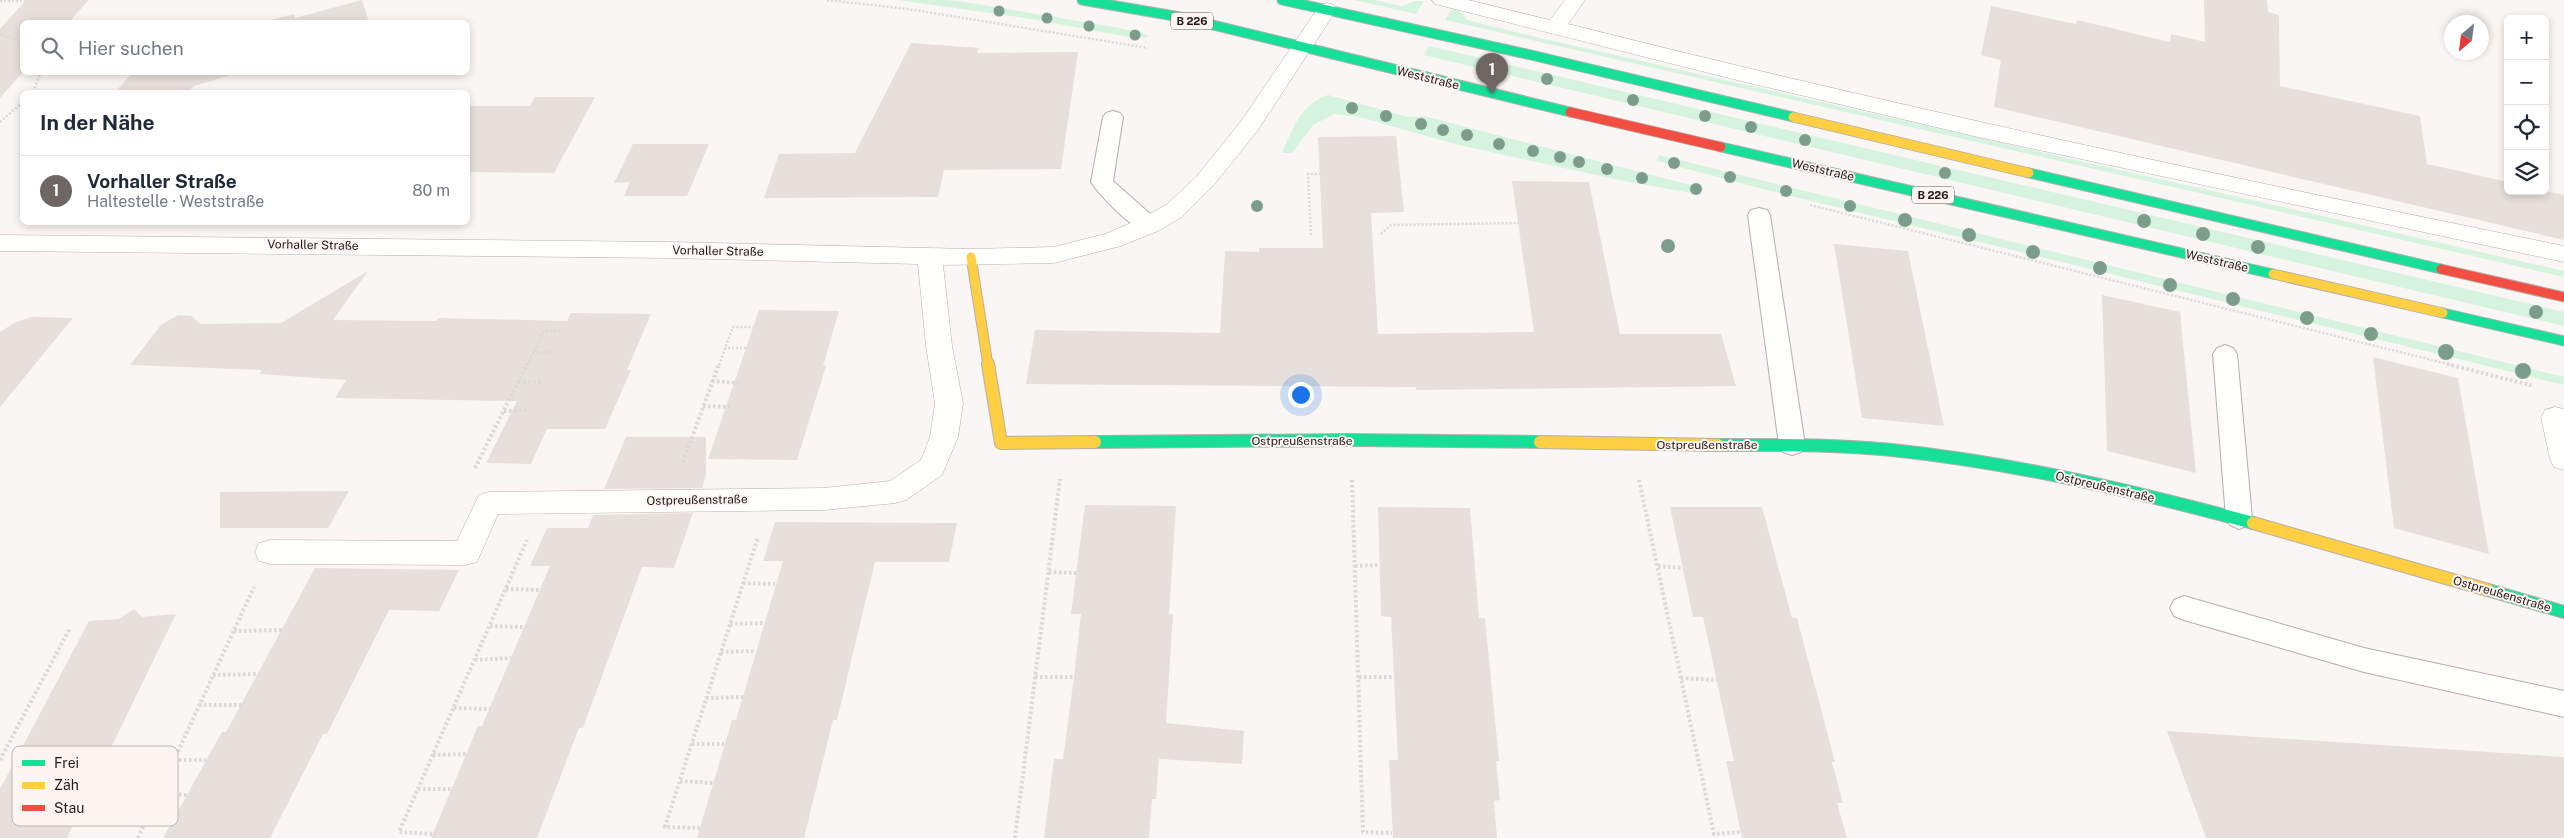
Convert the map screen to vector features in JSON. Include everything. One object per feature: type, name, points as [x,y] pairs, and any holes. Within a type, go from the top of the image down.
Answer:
[{"type":"main road","name":"Weststraße","points":[[1082,0],[1180,18],[2564,341]]},
{"type":"main road","points":[[1282,0],[2564,297]]},
{"type":"main road","name":"Ostpreußenstraße","points":[[971,257],[1001,443],[1351,440],[1792,445],[1906,450],[2025,469],[2239,518],[2564,612]]},
{"type":"street","points":[[1442,0],[1556,26],[1781,84],[2153,170],[2564,254]]},
{"type":"street","points":[[1556,26],[1576,0]]},
{"type":"street","name":"Vorhaller Straße","points":[[0,242],[206,243],[971,257],[1054,256],[1112,240],[1149,225],[1174,211],[1205,180],[1250,125],[1327,9]]},
{"type":"street","name":"Ostpreußenstraße","points":[[489,503],[824,499],[896,492],[932,467],[944,437],[949,402],[939,346],[930,255]]},
{"type":"street","points":[[2555,417],[2564,459]]},
{"type":"street","points":[[270,552],[466,553],[489,503]]},
{"type":"lane","points":[[1113,116],[1102,182],[1114,196],[1149,225]]},
{"type":"lane","points":[[1759,214],[1792,445]]},
{"type":"lane","points":[[2225,354],[2239,518]]},
{"type":"lane","points":[[2184,608],[2364,660],[2564,704]]},
{"type":"path","points":[[827,0],[908,9],[1156,49]]},
{"type":"path","points":[[0,1],[25,1]]},
{"type":"path","points":[[0,34],[20,41]]},
{"type":"path","points":[[34,90],[40,75]]},
{"type":"path","points":[[0,122],[20,105]]},
{"type":"path","points":[[1311,235],[1308,174],[1320,174]]},
{"type":"path","points":[[1807,205],[2542,387]]},
{"type":"path","points":[[1380,234],[1390,225],[1519,223]]},
{"type":"path","points":[[668,501],[733,327],[753,327]]},
{"type":"path","points":[[489,503],[473,473],[544,331],[563,331]]},
{"type":"path","points":[[724,348],[746,348]]},
{"type":"path","points":[[533,352],[552,352]]},
{"type":"path","points":[[712,381],[738,383]]},
{"type":"path","points":[[518,382],[542,382]]},
{"type":"path","points":[[703,406],[730,407]]},
{"type":"path","points":[[504,411],[529,410]]},
{"type":"path","points":[[1351,440],[1363,832],[1392,833]]},
{"type":"path","points":[[1015,838],[1065,442]]},
{"type":"path","points":[[1631,444],[1714,834],[1741,832]]},
{"type":"path","points":[[700,828],[665,827],[770,499]]},
{"type":"path","points":[[432,834],[399,832],[543,503]]},
{"type":"path","points":[[178,750],[270,552]]},
{"type":"path","points":[[1355,566],[1380,565]]},
{"type":"path","points":[[1658,566],[1683,568]]},
{"type":"path","points":[[1049,572],[1076,573]]},
{"type":"path","points":[[743,583],[775,584]]},
{"type":"path","points":[[506,589],[540,590]]},
{"type":"path","points":[[730,624],[764,623]]},
{"type":"path","points":[[490,626],[524,626]]},
{"type":"path","points":[[0,760],[70,628]]},
{"type":"path","points":[[234,631],[283,630]]},
{"type":"path","points":[[721,652],[756,652]]},
{"type":"path","points":[[475,660],[511,658]]},
{"type":"path","points":[[213,675],[258,674]]},
{"type":"path","points":[[1359,676],[1394,677]]},
{"type":"path","points":[[1035,677],[1074,677]]},
{"type":"path","points":[[1681,678],[1717,680]]},
{"type":"path","points":[[706,698],[742,697]]},
{"type":"path","points":[[199,706],[241,705]]},
{"type":"path","points":[[454,708],[490,709]]},
{"type":"path","points":[[692,744],[724,744]]},
{"type":"path","points":[[433,755],[466,754]]},
{"type":"path","points":[[178,760],[206,760]]},
{"type":"path","points":[[680,781],[713,783]]},
{"type":"path","points":[[418,789],[452,788]]},
{"type":"path","points":[[178,794],[187,795]]},
{"type":"path","points":[[138,838],[143,826]]},
{"type":"green space","points":[[898,0],[949,0],[984,5],[1114,27],[1143,33],[1149,37],[1134,38],[1032,19]]},
{"type":"green space","points":[[1354,0],[1375,0],[1402,6],[1415,1],[1424,1],[1416,14]]},
{"type":"green space","points":[[1457,8],[1467,20],[1523,34],[2564,271],[2564,277],[1445,20],[1452,9]]},
{"type":"green space","points":[[1429,46],[2564,312],[2564,326],[1424,55]]},
{"type":"green space","points":[[1328,95],[1408,117],[1424,116],[1706,189],[1691,193],[1619,180],[1459,145],[1359,117],[1334,114],[1313,125],[1292,153],[1282,153],[1294,126],[1304,111],[1311,104]]},
{"type":"green space","points":[[1659,155],[2564,377],[2564,385],[1759,188],[1657,161]]},
{"type":"building","points":[[26,0],[89,0],[71,20],[20,20],[20,75],[0,98],[0,29]]},
{"type":"building","points":[[362,0],[368,20],[270,20],[294,14],[295,18]]},
{"type":"building","points":[[2204,0],[2267,0],[2268,12],[2279,15],[2280,86],[2420,116],[2427,164],[2504,181],[2504,195],[2549,195],[2549,192],[2564,195],[2564,240],[1994,107],[2001,60],[1981,55],[1991,6],[2076,24],[2077,20],[2170,42],[2171,34],[2205,42]]},
{"type":"building","points":[[911,43],[979,48],[977,53],[1078,52],[1061,169],[944,170],[938,197],[764,198],[779,154],[855,153]]},
{"type":"building","points":[[130,75],[231,75],[194,86],[190,90],[117,90]]},
{"type":"building","points":[[535,97],[595,97],[554,173],[470,172],[470,106],[530,106]]},
{"type":"building","points":[[1396,136],[1404,212],[1371,213],[1378,334],[1534,332],[1512,181],[1589,182],[1620,334],[1721,334],[1736,386],[1416,390],[1416,387],[1026,384],[1035,330],[1220,333],[1225,251],[1259,252],[1259,248],[1323,248],[1318,137]]},
{"type":"building","points":[[633,144],[709,144],[687,196],[624,196],[630,182],[614,183]]},
{"type":"building","points":[[1834,244],[1908,251],[1944,426],[1862,418]]},
{"type":"building","points":[[368,271],[333,320],[436,321],[439,318],[567,321],[571,313],[651,314],[627,370],[631,370],[605,429],[547,429],[531,464],[486,463],[517,401],[335,398],[346,380],[259,374],[262,370],[130,365],[161,325],[178,315],[192,316],[200,324],[281,323]]},
{"type":"building","points":[[2102,295],[2180,312],[2196,473],[2107,451]]},
{"type":"building","points":[[759,310],[839,311],[823,366],[826,366],[797,460],[708,459]]},
{"type":"building","points":[[31,317],[73,318],[0,407],[0,332],[14,323]]},
{"type":"building","points":[[2373,357],[2458,378],[2489,554],[2394,528]]},
{"type":"building","points":[[626,437],[706,437],[706,475],[702,488],[604,489]]},
{"type":"building","points":[[349,491],[328,528],[220,528],[220,492]]},
{"type":"building","points":[[1085,505],[1176,506],[1169,615],[1173,614],[1166,723],[1244,731],[1242,764],[1159,759],[1156,799],[1152,799],[1149,838],[1044,838],[1054,759],[1063,759],[1074,677],[1081,614],[1071,614]]},
{"type":"building","points":[[1378,507],[1470,508],[1479,618],[1485,618],[1499,761],[1496,761],[1500,800],[1494,801],[1497,838],[1393,838],[1389,760],[1398,760],[1391,617],[1381,616]]},
{"type":"building","points":[[1670,507],[1762,507],[1792,618],[1797,618],[1835,762],[1832,762],[1843,803],[1837,803],[1847,838],[1742,838],[1726,761],[1734,761],[1703,617],[1693,617]]},
{"type":"building","points":[[693,513],[674,568],[642,567],[583,728],[579,728],[537,838],[431,838],[478,726],[482,726],[550,566],[530,566],[547,528],[588,528],[593,515]]},
{"type":"building","points":[[775,522],[957,523],[949,562],[875,562],[837,720],[833,720],[804,838],[697,838],[732,720],[736,720],[783,561],[763,561]]},
{"type":"building","points":[[315,568],[459,570],[439,611],[389,610],[327,734],[323,734],[270,838],[163,838],[170,826],[178,826],[178,811],[222,732],[226,732]]},
{"type":"building","points":[[134,609],[142,617],[176,614],[112,746],[23,746],[89,621],[119,619]]},
{"type":"building","points":[[2167,731],[2564,757],[2564,838],[2206,838]]},
{"type":"building","points":[[12,766],[12,826],[73,826],[67,838],[0,838],[0,789]]},
{"type":"traffic: fast","points":[[1082,0],[1180,17],[1570,112]]},
{"type":"traffic: fast","points":[[1282,0],[1531,55],[1793,117]]},
{"type":"traffic: fast","points":[[1721,147],[2273,274]]},
{"type":"traffic: fast","points":[[2029,173],[2441,269]]},
{"type":"traffic: fast","points":[[2443,313],[2564,341]]},
{"type":"traffic: fast","points":[[1095,442],[1351,440],[1540,442]]},
{"type":"traffic: fast","points":[[1718,445],[1839,446],[1944,456],[2100,484],[2253,523]]},
{"type":"traffic: fast","points":[[2488,590],[2564,612]]},
{"type":"traffic: slow","points":[[1793,117],[2029,173]]},
{"type":"traffic: slow","points":[[971,257],[1001,443],[1095,442]]},
{"type":"traffic: slow","points":[[2273,274],[2443,313]]},
{"type":"traffic: slow","points":[[1540,442],[1718,445]]},
{"type":"traffic: slow","points":[[2253,523],[2488,590]]},
{"type":"traffic: jam","points":[[1570,112],[1721,147]]},
{"type":"traffic: jam","points":[[2441,269],[2564,297]]},
{"type":"place","name":"Vorhaller Straße","points":[[1492,94]]}]
